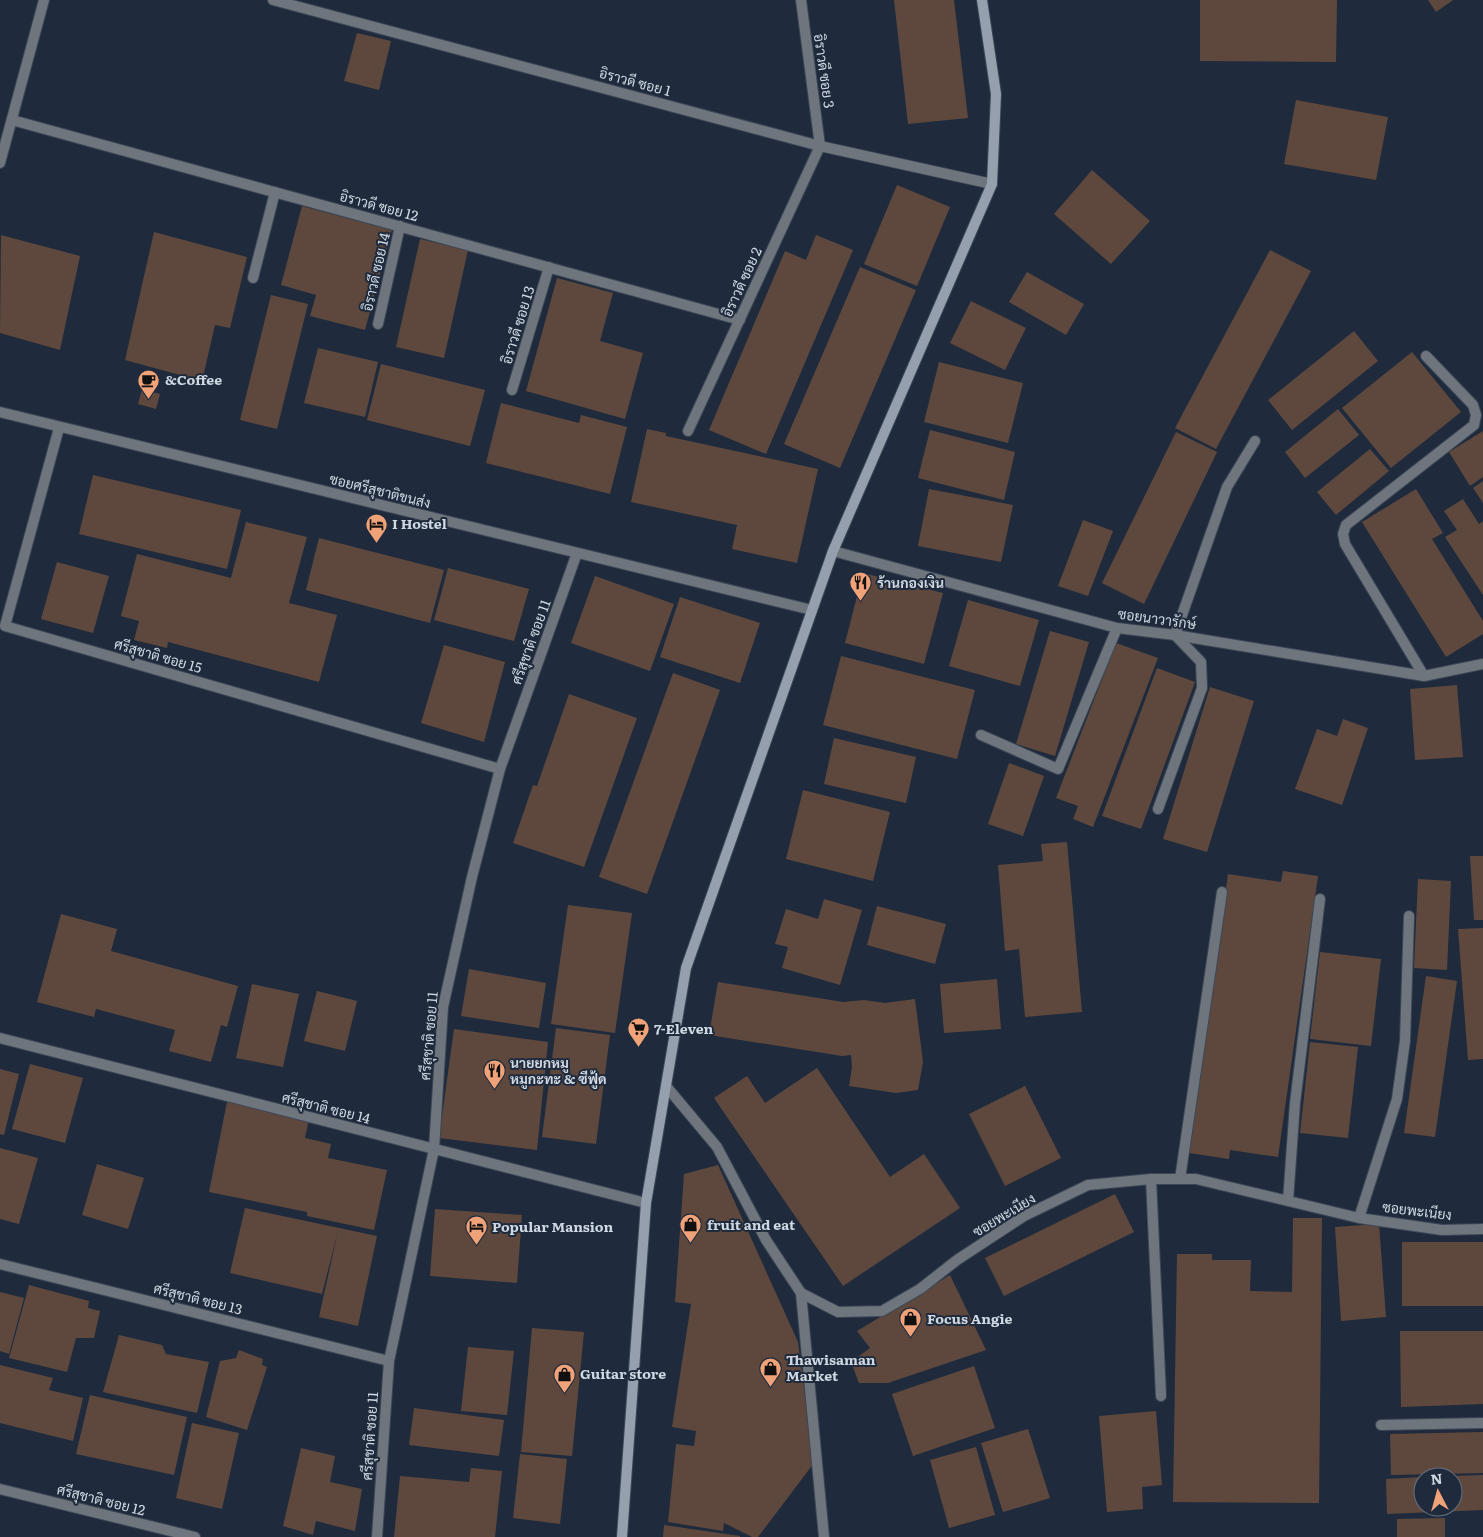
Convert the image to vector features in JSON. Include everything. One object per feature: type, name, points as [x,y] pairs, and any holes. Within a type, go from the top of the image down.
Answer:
[{"type":"street","points":[[0,163],[44,0]]},
{"type":"street","name":"อิราวดี ซอย 1","points":[[273,0],[820,146],[992,184]]},
{"type":"street","name":"อิราวดี ซอย 3","points":[[801,0],[820,146]]},
{"type":"street","points":[[622,1537],[646,1203],[686,968],[833,551],[992,184],[996,94],[982,0]]},
{"type":"street","name":"อิราวดี ซอย 12","points":[[12,120],[740,320]]},
{"type":"street","name":"อิราวดี ซอย 2","points":[[688,430],[820,146]]},
{"type":"street","points":[[253,278],[275,192]]},
{"type":"street","name":"อิราวดี ซอย 14","points":[[378,324],[400,226]]},
{"type":"street","name":"อิราวดี ซอย 13","points":[[512,390],[549,267]]},
{"type":"street","points":[[1424,676],[1345,544],[1344,534],[1346,525],[1474,424],[1476,415],[1473,405],[1426,356]]},
{"type":"street","name":"ซอยศรีสุชาติขนส่ง","points":[[0,412],[59,428],[812,610]]},
{"type":"street","name":"ศรีสุชาติ ซอย 15","points":[[59,428],[5,626],[500,769]]},
{"type":"street","points":[[1158,809],[1202,688],[1201,662],[1175,635],[1227,487],[1255,441]]},
{"type":"street","name":"ซอยนาวารักษ์","points":[[833,551],[1116,628],[1175,635],[1424,676],[1483,664]]},
{"type":"street","name":"ศรีสุชาติ ซอย 11","points":[[377,1537],[389,1361],[434,1150],[443,1008],[472,877],[500,769],[577,553]]},
{"type":"street","points":[[981,735],[1058,769],[1116,628]]},
{"type":"street","points":[[1180,1179],[1222,892]]},
{"type":"street","points":[[1288,1201],[1296,1102],[1320,899]]},
{"type":"street","points":[[1359,1218],[1396,1099],[1405,1041],[1409,916]]},
{"type":"street","name":"ศรีสุชาติ ซอย 14","points":[[0,1038],[646,1203]]},
{"type":"street","name":"ซอยพะเนียง","points":[[666,1086],[717,1147],[766,1240],[801,1293],[838,1312],[882,1311],[920,1289],[957,1260],[1032,1212],[1088,1185],[1151,1179],[1196,1179],[1359,1218],[1442,1230],[1483,1229]]},
{"type":"street","points":[[1151,1179],[1160,1396]]},
{"type":"street","name":"ศรีสุชาติ ซอย 13","points":[[0,1264],[389,1361]]},
{"type":"street","points":[[801,1293],[824,1537]]},
{"type":"street","points":[[1381,1425],[1483,1423]]},
{"type":"street","name":"ศรีสุชาติ ซอย 12","points":[[0,1489],[195,1537]]},
{"type":"building","points":[[894,0],[954,0],[968,118],[908,124]]},
{"type":"building","points":[[1200,0],[1337,0],[1336,62],[1200,61]]},
{"type":"building","points":[[1428,0],[1453,0],[1436,12]]},
{"type":"building","points":[[357,33],[391,41],[379,90],[344,81]]},
{"type":"building","points":[[1296,100],[1388,117],[1376,180],[1284,164]]},
{"type":"building","points":[[1092,170],[1150,221],[1111,264],[1054,214]]},
{"type":"building","points":[[897,185],[950,207],[917,286],[864,264]]},
{"type":"building","points":[[302,206],[392,230],[365,330],[310,316],[316,295],[281,285]]},
{"type":"building","points":[[154,232],[247,257],[230,328],[215,325],[202,381],[125,360]]},
{"type":"building","points":[[1,235],[80,256],[60,350],[0,333]]},
{"type":"building","points":[[816,235],[853,250],[766,454],[709,430],[785,251],[806,260]]},
{"type":"building","points":[[420,239],[468,250],[444,358],[396,347]]},
{"type":"building","points":[[1270,250],[1311,271],[1216,449],[1175,428]]},
{"type":"building","points":[[860,267],[916,290],[840,468],[784,444]]},
{"type":"building","points":[[1027,272],[1084,304],[1066,335],[1009,302]]},
{"type":"building","points":[[557,278],[613,293],[600,341],[643,353],[625,419],[526,391]]},
{"type":"building","points":[[271,295],[308,304],[277,429],[240,420]]},
{"type":"building","points":[[971,301],[1026,328],[1005,370],[950,343]]},
{"type":"building","points":[[1354,331],[1378,361],[1292,430],[1268,400]]},
{"type":"building","points":[[318,348],[378,362],[365,417],[304,403]]},
{"type":"building","points":[[1412,352],[1461,412],[1391,468],[1342,408]]},
{"type":"building","points":[[939,362],[1023,383],[1008,443],[924,422]]},
{"type":"building","points":[[381,364],[485,390],[470,446],[367,420]]},
{"type":"building","name":"&Coffee","points":[[142,389],[160,394],[156,409],[138,404]]},
{"type":"building","points":[[501,403],[579,423],[581,415],[627,427],[610,494],[486,463]]},
{"type":"building","points":[[1338,409],[1359,435],[1305,478],[1285,452]]},
{"type":"building","points":[[647,429],[666,433],[666,436],[818,469],[797,563],[732,549],[737,525],[631,502]]},
{"type":"building","points":[[930,430],[1015,452],[1004,500],[918,478]]},
{"type":"building","points":[[1483,431],[1483,477],[1470,486],[1449,452]]},
{"type":"building","points":[[1176,432],[1217,452],[1144,604],[1102,583]]},
{"type":"building","points":[[1370,449],[1389,471],[1336,515],[1317,492]]},
{"type":"building","points":[[93,475],[241,510],[227,569],[79,534]]},
{"type":"building","points":[[1483,481],[1483,503],[1473,488]]},
{"type":"building","points":[[929,489],[1013,505],[1001,562],[918,546]]},
{"type":"building","points":[[1416,489],[1443,533],[1432,539],[1483,621],[1483,634],[1446,657],[1362,522]]},
{"type":"building","points":[[1463,499],[1479,524],[1483,521],[1483,595],[1445,537],[1457,530],[1444,511]]},
{"type":"building","points":[[1083,520],[1113,531],[1088,596],[1058,586]]},
{"type":"building","points":[[246,522],[307,537],[289,603],[337,615],[319,682],[168,642],[167,648],[134,640],[139,621],[121,616],[137,554],[231,578]]},
{"type":"building","points":[[319,538],[444,570],[430,623],[306,590]]},
{"type":"building","points":[[57,562],[109,576],[93,633],[41,619]]},
{"type":"building","points":[[448,568],[529,589],[514,641],[434,620]]},
{"type":"building","points":[[863,573],[943,593],[924,664],[845,643]]},
{"type":"building","points":[[595,576],[674,604],[650,671],[571,643]]},
{"type":"building","points":[[680,597],[760,623],[740,683],[660,657]]},
{"type":"building","points":[[968,600],[1039,620],[1020,686],[949,666]]},
{"type":"building","points":[[1050,631],[1089,642],[1055,756],[1016,744]]},
{"type":"building","points":[[1116,643],[1158,658],[1093,827],[1073,819],[1078,806],[1056,798]]},
{"type":"building","points":[[444,645],[505,662],[484,742],[421,723]]},
{"type":"building","points":[[841,656],[975,690],[957,759],[823,725]]},
{"type":"building","points":[[1157,668],[1195,682],[1141,829],[1102,816]]},
{"type":"building","points":[[673,673],[720,690],[647,894],[599,877]]},
{"type":"building","points":[[1457,685],[1463,757],[1415,760],[1410,689]]},
{"type":"building","points":[[1210,687],[1254,701],[1207,852],[1163,839]]},
{"type":"building","points":[[569,694],[637,718],[584,867],[513,843],[533,785],[537,786]]},
{"type":"building","points":[[1343,719],[1368,728],[1342,805],[1295,789],[1317,729],[1337,736]]},
{"type":"building","points":[[834,738],[916,757],[906,803],[824,784]]},
{"type":"building","points":[[1009,763],[1044,776],[1023,836],[988,824]]},
{"type":"building","points":[[803,790],[890,812],[873,881],[786,859]]},
{"type":"building","points":[[1067,842],[1082,1012],[1025,1017],[1019,949],[1005,951],[998,865],[1043,861],[1041,844]]},
{"type":"building","points":[[1470,856],[1483,856],[1483,920],[1474,920]]},
{"type":"building","points":[[1283,871],[1318,876],[1278,1157],[1230,1150],[1229,1159],[1189,1153],[1228,874],[1281,882]]},
{"type":"building","points":[[1418,879],[1451,881],[1447,970],[1414,968]]},
{"type":"building","points":[[824,899],[862,910],[840,985],[782,968],[788,947],[775,944],[786,909],[818,919]]},
{"type":"building","points":[[568,905],[632,913],[615,1033],[551,1024]]},
{"type":"building","points":[[877,906],[946,924],[935,964],[867,945]]},
{"type":"building","points":[[61,914],[117,929],[111,951],[238,986],[227,1027],[221,1025],[211,1062],[169,1051],[175,1030],[96,1009],[94,1017],[37,1002]]},
{"type":"building","points":[[1483,928],[1483,1059],[1468,1060],[1458,929]]},
{"type":"building","points":[[1320,952],[1381,959],[1371,1046],[1310,1039]]},
{"type":"building","points":[[469,969],[546,983],[539,1028],[461,1016]]},
{"type":"building","points":[[1426,976],[1457,981],[1435,1137],[1404,1133]]},
{"type":"building","points":[[997,979],[1001,1029],[944,1033],[940,984]]},
{"type":"building","points":[[718,982],[843,1002],[864,1000],[885,1003],[915,999],[923,1062],[918,1090],[896,1093],[849,1086],[852,1067],[851,1055],[842,1056],[709,1035]]},
{"type":"building","points":[[252,984],[299,994],[283,1067],[236,1058]]},
{"type":"building","points":[[317,991],[357,1001],[345,1051],[304,1041]]},
{"type":"building","points":[[556,1028],[610,1035],[596,1144],[542,1137]]},
{"type":"building","name":"นายยกหมู หมูกะทะ & ซีฟู้ด","points":[[454,1029],[548,1042],[537,1150],[439,1138]]},
{"type":"building","points":[[1310,1042],[1358,1047],[1348,1138],[1300,1133]]},
{"type":"building","points":[[30,1064],[83,1078],[65,1143],[12,1129]]},
{"type":"building","points":[[817,1068],[890,1177],[924,1154],[960,1208],[843,1286],[714,1098],[747,1076],[765,1103]]},
{"type":"building","points":[[0,1069],[19,1074],[4,1135],[0,1134]]},
{"type":"building","points":[[1025,1086],[1061,1158],[1005,1186],[969,1114]]},
{"type":"building","points":[[227,1102],[309,1119],[305,1138],[331,1144],[328,1158],[387,1170],[374,1230],[307,1216],[307,1212],[209,1192]]},
{"type":"building","points":[[0,1148],[38,1158],[19,1224],[0,1219]]},
{"type":"building","points":[[97,1164],[144,1178],[128,1229],[82,1215]]},
{"type":"building","name":"Thawisaman Market","points":[[718,1165],[798,1342],[814,1463],[758,1537],[752,1537],[724,1523],[723,1531],[668,1522],[676,1444],[694,1446],[696,1431],[672,1427],[691,1304],[675,1302],[684,1174]]},
{"type":"building","points":[[1115,1194],[1134,1232],[1004,1296],[985,1258]]},
{"type":"building","points":[[245,1208],[377,1236],[358,1326],[319,1317],[338,1231],[322,1294],[230,1273]]},
{"type":"building","name":"Popular Mansion","points":[[435,1209],[522,1215],[517,1283],[430,1276]]},
{"type":"building","points":[[1293,1218],[1322,1218],[1319,1503],[1173,1502],[1177,1254],[1212,1254],[1212,1260],[1251,1260],[1250,1291],[1292,1292]]},
{"type":"building","points":[[1379,1224],[1386,1317],[1341,1321],[1335,1227]]},
{"type":"building","points":[[1402,1242],[1483,1242],[1483,1306],[1402,1306]]},
{"type":"building","points":[[950,1275],[986,1350],[888,1383],[859,1383],[851,1362],[870,1348],[857,1331]]},
{"type":"building","points":[[29,1285],[89,1301],[88,1308],[100,1311],[94,1338],[76,1338],[67,1372],[9,1358]]},
{"type":"building","points":[[0,1292],[24,1298],[9,1354],[0,1351]]},
{"type":"building","points":[[532,1328],[584,1332],[572,1456],[521,1452]]},
{"type":"building","points":[[1400,1331],[1483,1331],[1483,1404],[1401,1407]]},
{"type":"building","points":[[119,1335],[162,1345],[166,1354],[209,1362],[197,1413],[103,1392]]},
{"type":"building","points":[[468,1347],[514,1351],[507,1415],[461,1411]]},
{"type":"building","points":[[239,1350],[263,1359],[262,1365],[267,1367],[247,1430],[206,1417],[220,1361],[236,1358]]},
{"type":"building","points":[[0,1365],[53,1378],[49,1390],[83,1398],[73,1441],[0,1423]]},
{"type":"building","points":[[974,1366],[995,1428],[913,1456],[892,1394]]},
{"type":"building","points":[[90,1395],[187,1417],[174,1475],[76,1454]]},
{"type":"building","points":[[414,1408],[504,1420],[499,1456],[409,1445]]},
{"type":"building","points":[[1156,1411],[1162,1485],[1142,1487],[1143,1509],[1107,1512],[1099,1416]]},
{"type":"building","points":[[192,1423],[239,1433],[222,1509],[176,1498]]},
{"type":"building","points":[[1028,1429],[1050,1498],[1003,1512],[981,1443]]},
{"type":"building","points":[[1483,1432],[1483,1473],[1463,1473],[1463,1467],[1413,1467],[1413,1475],[1391,1475],[1390,1434]]},
{"type":"building","points":[[976,1447],[995,1515],[949,1528],[930,1460]]},
{"type":"building","points":[[301,1448],[335,1456],[330,1482],[362,1489],[355,1531],[316,1521],[313,1535],[283,1526]]},
{"type":"building","points":[[520,1454],[567,1459],[560,1524],[513,1518]]},
{"type":"building","points":[[471,1468],[502,1471],[495,1537],[394,1537],[400,1476],[469,1482]]},
{"type":"building","points":[[1483,1475],[1483,1510],[1463,1511],[1463,1476]]},
{"type":"building","points":[[1413,1478],[1413,1513],[1387,1514],[1386,1479]]},
{"type":"building","points":[[1445,1518],[1445,1537],[1397,1537],[1397,1519]]},
{"type":"building","points":[[664,1525],[740,1536],[740,1537],[663,1537]]},
{"type":"place","name":"&Coffee","points":[[149,399]]},
{"type":"place","name":"I Hostel","points":[[376,543]]},
{"type":"place","name":"ร้านกองเงิน","points":[[861,602]]},
{"type":"place","name":"7-Eleven","points":[[638,1048]]},
{"type":"place","name":"นายยกหมู หมูกะทะ & ซีฟู้ด","points":[[494,1090]]},
{"type":"place","name":"fruit and eat","points":[[691,1244]]},
{"type":"place","name":"Popular Mansion","points":[[476,1246]]},
{"type":"place","name":"Focus Angie","points":[[911,1338]]},
{"type":"place","name":"Thawisaman Market","points":[[770,1387]]},
{"type":"place","name":"Guitar store","points":[[564,1393]]}]
